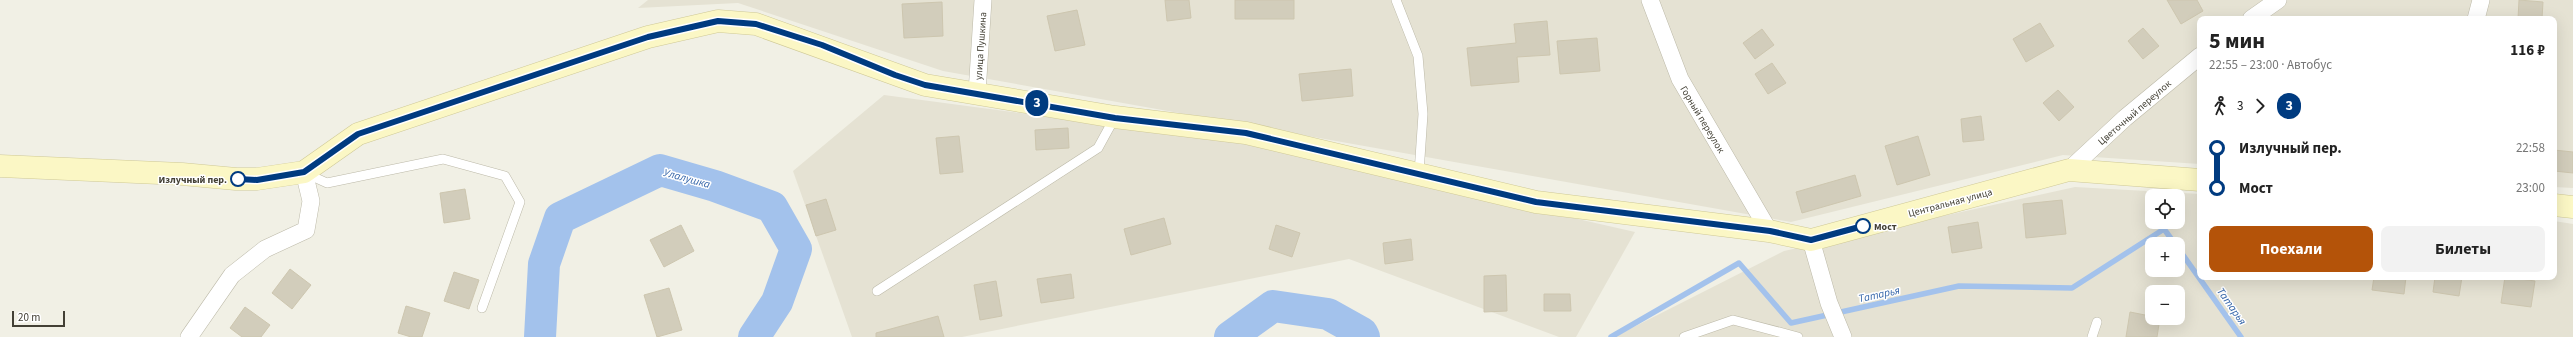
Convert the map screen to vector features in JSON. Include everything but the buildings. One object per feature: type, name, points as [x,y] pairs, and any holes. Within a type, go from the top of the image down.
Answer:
[{"type":"street","name":"улица Пушкина","points":[[976,93],[983,0]]},
{"type":"street","name":"Горный переулок","points":[[1650,0],[1680,79],[1770,231]]},
{"type":"street","points":[[2255,16],[2278,0]]},
{"type":"street","points":[[2477,16],[2480,0]]},
{"type":"street","name":"Центральная улица","points":[[304,172],[358,134],[648,37],[718,21],[756,24],[822,45],[895,75],[925,85],[1115,118],[1246,133],[1536,202],[1770,231],[1811,240],[2069,170],[2197,180]]},
{"type":"street","name":"Цветочный переулок","points":[[2069,170],[2125,118],[2197,58]]},
{"type":"street","points":[[0,166],[182,174],[257,180],[304,172],[311,201],[306,230],[265,249],[232,275],[189,337]]},
{"type":"street","points":[[2557,205],[2573,207]]},
{"type":"street","points":[[1811,240],[1829,303],[1841,333]]},
{"type":"lane","points":[[1396,0],[1418,56],[1423,114],[1418,173]]},
{"type":"lane","points":[[877,291],[1098,148],[1115,118]]},
{"type":"lane","points":[[304,172],[327,183],[443,159],[505,176],[520,202],[482,308]]},
{"type":"lane","points":[[1684,337],[1733,320],[1798,337]]},
{"type":"lane","points":[[2092,337],[2097,322]]},
{"type":"shaded area","points":[[648,0],[2573,0],[2573,188],[2557,187],[2557,16],[2197,16],[2197,164],[2063,155],[1791,222],[943,71],[738,3],[638,8]]},
{"type":"shaded area","points":[[884,95],[1233,141],[1635,232],[1576,337],[1559,337],[1349,259],[962,337],[852,337],[793,171]]},
{"type":"shaded area","points":[[2075,187],[2145,191],[2145,229],[2185,229],[2185,193],[2197,194],[2197,280],[2557,280],[2557,221],[2573,224],[2573,337],[1614,337],[1784,251]]},
{"type":"waterway","name":"Улалушка","points":[[540,337],[544,264],[560,218],[660,170],[715,186],[772,207],[796,249],[777,302],[754,337]]},
{"type":"waterway","name":"Татарья","points":[[2152,237],[2164,229],[2170,237]]},
{"type":"waterway","name":"Татарья","points":[[1611,337],[1739,263],[1791,323],[1959,286],[2072,288],[2145,241]]},
{"type":"waterway","name":"Татарья","points":[[2185,258],[2197,275]]},
{"type":"waterway","name":"Татарья","points":[[2201,280],[2241,337]]},
{"type":"waterway","name":"Улалушка","points":[[1230,337],[1273,306],[1328,314],[1362,333],[1364,337]]},
{"type":"bus line","name":"3","points":[[238,179],[257,180],[304,172],[322,162],[339,147],[358,134],[516,83],[648,37],[688,26],[718,21],[756,24],[822,45],[895,75],[925,85],[1115,118],[1246,133],[1536,202],[1770,231],[1811,240],[1863,226]]},
{"type":"place","name":"Излучный пер.","points":[[238,179]]},
{"type":"place","name":"Мост","points":[[1863,226]]}]
